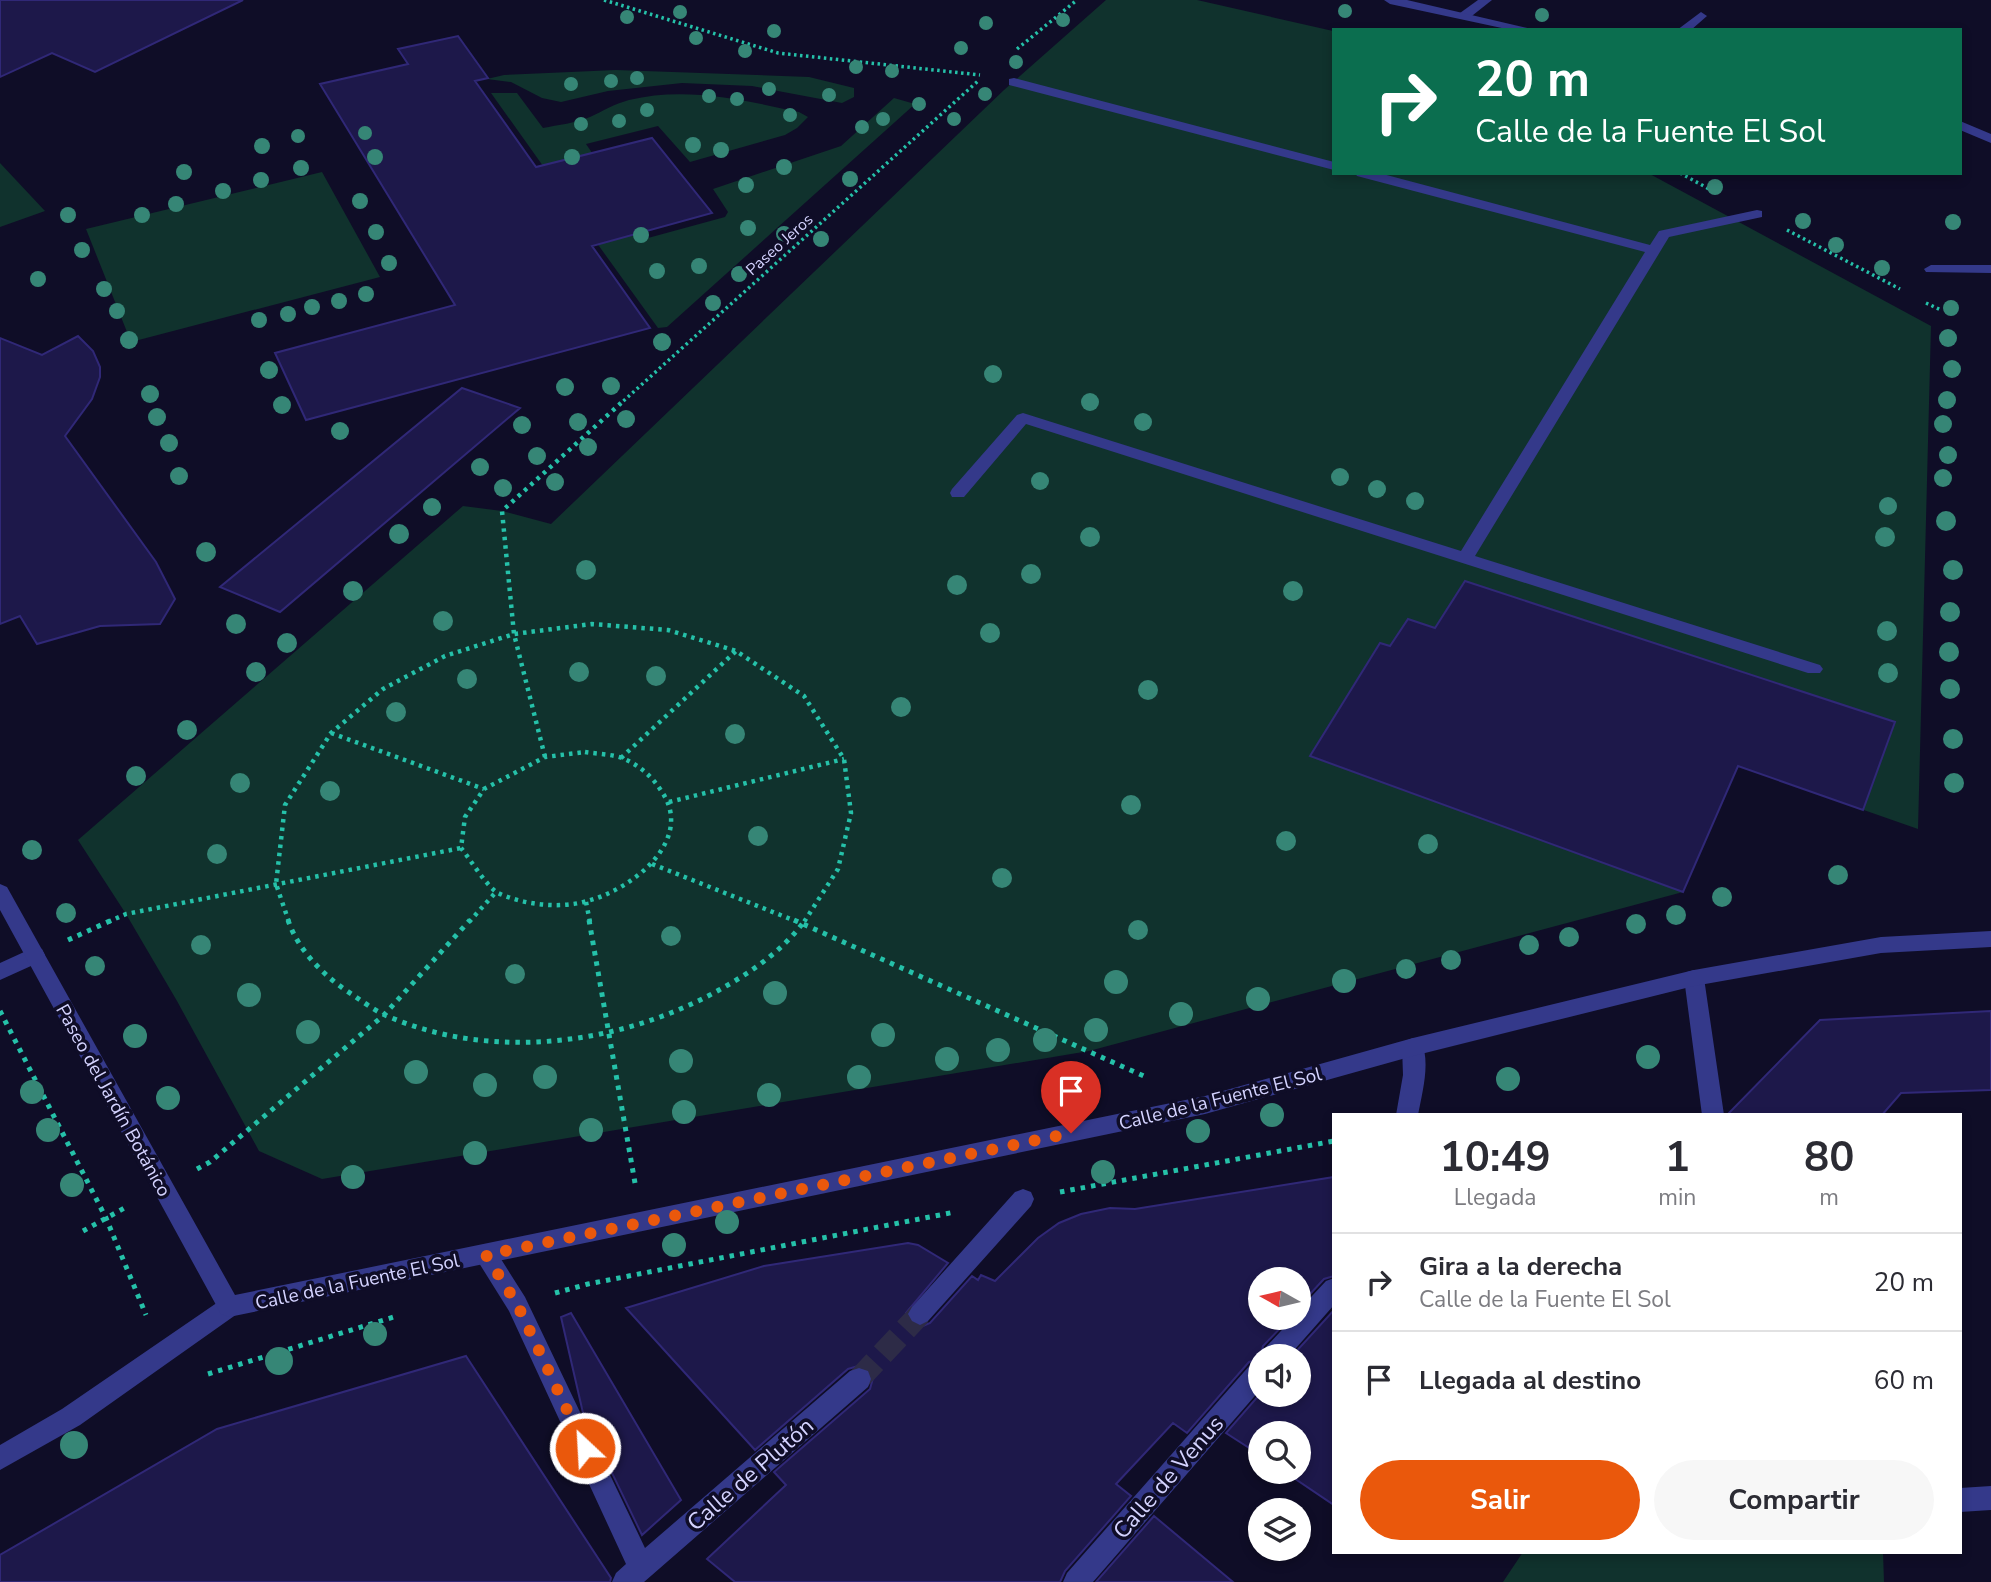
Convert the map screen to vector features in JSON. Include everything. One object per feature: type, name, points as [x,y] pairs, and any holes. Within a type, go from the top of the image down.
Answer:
[{"type":"street","points":[[1390,0],[1520,28]]},
{"type":"street","points":[[1464,16],[1486,0]]},
{"type":"street","points":[[1686,28],[1701,16]]},
{"type":"street","points":[[1014,82],[1332,165]]},
{"type":"street","points":[[1962,120],[1991,124]]},
{"type":"street","points":[[1962,126],[1991,139]]},
{"type":"street","points":[[1370,175],[1654,250]]},
{"type":"street","points":[[1465,558],[1664,234],[1757,214]]},
{"type":"street","points":[[1931,269],[1991,269]]},
{"type":"street","points":[[958,494],[1023,418],[1814,669]]},
{"type":"street","name":"Paseo del Jardín Botánico","points":[[0,892],[229,1307]]},
{"type":"street","name":"Calle de la Fuente El Sol","points":[[0,1458],[71,1417],[229,1307],[1205,1105],[1413,1046],[1694,978],[1881,945],[1991,939]]},
{"type":"street","points":[[0,972],[35,955]]},
{"type":"street","points":[[1694,978],[1713,1113]]},
{"type":"street","points":[[1407,1113],[1414,1075],[1413,1046]]},
{"type":"street","points":[[920,1314],[1023,1199]]},
{"type":"street","name":"Calle de Plutón","points":[[486,1255],[517,1304],[633,1575],[859,1379]]},
{"type":"street","points":[[1285,1344],[1332,1290]]},
{"type":"street","name":"Calle de Venus","points":[[1076,1582],[1248,1386]]},
{"type":"street","points":[[1962,1500],[1991,1498]]},
{"type":"path","name":"Paseo Jeros","points":[[514,634],[502,511],[985,75],[778,53],[604,0]]},
{"type":"path","points":[[1016,50],[1077,0]]},
{"type":"path","points":[[1684,175],[1908,293]]},
{"type":"path","points":[[1919,300],[1941,310]]},
{"type":"path","points":[[592,624],[668,630],[736,651],[804,696],[844,759],[851,813],[838,869],[803,924],[752,972],[684,1010],[607,1034],[529,1043],[516,1042],[452,1036],[384,1015],[330,980],[293,935],[275,884],[285,805],[331,733],[383,690],[445,656],[514,634],[592,624]]},
{"type":"path","points":[[514,634],[545,757]]},
{"type":"path","points":[[621,758],[736,651]]},
{"type":"path","points":[[331,733],[484,789]]},
{"type":"path","points":[[585,752],[621,758],[652,776],[669,802],[670,833],[652,864],[624,887],[586,902],[538,905],[496,892],[461,848],[466,817],[484,789],[545,757],[585,752]]},
{"type":"path","points":[[669,802],[844,759]]},
{"type":"path","points":[[35,955],[126,914],[461,848]]},
{"type":"path","points":[[652,864],[803,924],[1089,1051]]},
{"type":"path","points":[[210,1162],[384,1015],[496,892]]},
{"type":"path","points":[[586,902],[641,1223]]},
{"type":"path","points":[[517,1304],[588,1283],[1332,1141]]},
{"type":"green space","points":[[1106,0],[1197,0],[1332,31],[1332,175],[1652,175],[1931,326],[1918,829],[1738,766],[1683,892],[1089,1051],[322,1179],[259,1151],[177,1001],[126,914],[78,840],[463,506],[502,511],[551,524],[1004,90]]},
{"type":"green space","points":[[616,70],[809,77],[854,88],[854,97],[842,103],[752,86],[682,83],[608,91],[561,102],[542,98],[511,82],[487,79],[504,75]]},
{"type":"green space","points":[[491,93],[517,93],[543,128],[585,119],[629,100],[672,94],[736,99],[799,112],[808,117],[785,135],[690,162],[658,126],[586,144],[597,160],[548,173]]},
{"type":"green space","points":[[894,98],[915,104],[667,327],[658,328],[581,221],[624,209],[648,238],[725,217],[728,212],[713,189],[841,146]]},
{"type":"green space","points":[[0,163],[45,211],[0,227]]},
{"type":"green space","points":[[322,172],[380,277],[131,342],[86,229]]},
{"type":"green space","points":[[1522,1554],[1883,1554],[1884,1582],[1503,1582]]},
{"type":"building","points":[[0,0],[243,0],[95,72],[52,53],[0,77]]},
{"type":"building","points":[[458,36],[488,78],[475,81],[536,167],[652,138],[712,213],[592,246],[650,328],[306,420],[275,353],[455,305],[320,84],[408,64],[398,49]]},
{"type":"building","points":[[78,336],[93,351],[100,367],[100,377],[92,399],[65,436],[156,562],[175,599],[160,624],[100,626],[37,644],[20,616],[0,624],[0,338],[42,355]]},
{"type":"building","points":[[462,388],[520,408],[280,612],[220,587]]},
{"type":"building","points":[[1465,581],[1895,722],[1863,810],[1738,766],[1683,892],[1310,756],[1380,643],[1390,646],[1408,619],[1435,628]]},
{"type":"building","points":[[1991,1011],[1991,1090],[1901,1093],[1884,1113],[1729,1113],[1820,1020]]},
{"type":"building","points":[[1332,1177],[1332,1277],[1324,1279],[1311,1293],[1311,1267],[1248,1267],[1248,1330],[1278,1330],[1265,1344],[1248,1344],[1248,1363],[1187,1433],[1173,1423],[1116,1484],[1131,1496],[1065,1571],[1060,1582],[735,1582],[707,1559],[786,1485],[774,1472],[870,1389],[873,1378],[869,1369],[858,1366],[848,1369],[755,1450],[626,1308],[764,1266],[908,1243],[918,1245],[948,1263],[906,1313],[911,1323],[921,1327],[930,1323],[972,1276],[978,1280],[981,1275],[995,1281],[1038,1238],[1059,1223],[1081,1214],[1110,1208],[1135,1209]]},
{"type":"building","points":[[1332,1312],[1332,1504],[1303,1484],[1311,1484],[1311,1421],[1248,1421],[1248,1447],[1226,1433],[1249,1407],[1311,1407],[1311,1344],[1303,1344]]},
{"type":"building","points":[[571,1313],[681,1500],[642,1535],[583,1413],[561,1317]]},
{"type":"building","points":[[466,1356],[611,1578],[610,1582],[0,1582],[0,1555],[217,1429]]},
{"type":"building","points":[[1154,1516],[1233,1582],[1096,1582]]},
{"type":"tunnel","points":[[859,1379],[920,1314]]},
{"type":"route","points":[[585,1448],[517,1304],[486,1255],[1071,1133]]}]
